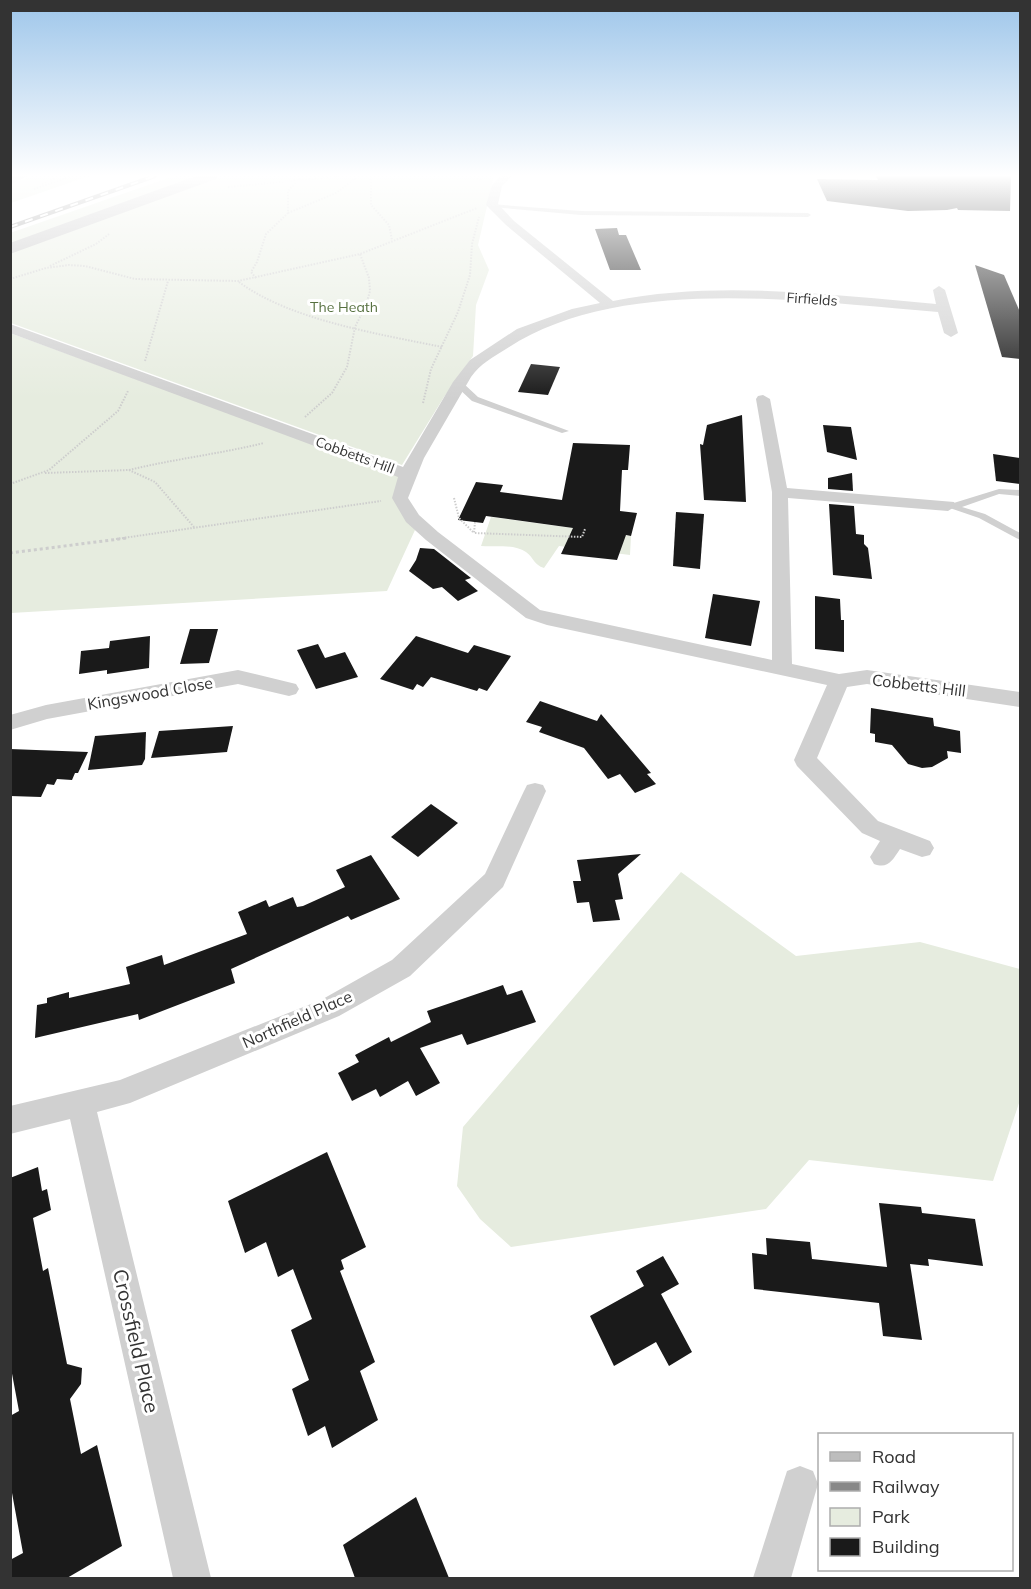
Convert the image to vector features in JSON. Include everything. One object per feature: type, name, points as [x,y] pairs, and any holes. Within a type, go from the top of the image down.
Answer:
[{"type":"street","points":[[543,250],[610,305]]},
{"type":"street","points":[[939,290],[951,333]]},
{"type":"street","name":"Firfields","points":[[406,474],[472,365],[502,343],[530,328],[574,313],[610,305],[674,297],[752,296],[943,308]]},
{"type":"street","name":"Cobbetts Hill","points":[[10,328],[406,474],[400,498],[412,518],[533,614],[563,623],[839,681],[867,677],[1020,700]]},
{"type":"street","points":[[763,399],[780,492],[782,670]]},
{"type":"street","points":[[780,492],[948,506]]},
{"type":"street","name":"Kingswood Close","points":[[10,723],[46,712],[238,677],[289,689]]},
{"type":"street","points":[[839,681],[805,760],[870,827],[922,848]]},
{"type":"street","name":"Northfield Place","points":[[10,1120],[120,1093],[330,1008],[401,968],[494,880],[535,791]]},
{"type":"street","points":[[882,857],[895,837]]},
{"type":"street","name":"Crossfield Place","points":[[81,1104],[192,1578]]},
{"type":"street","points":[[772,1578],[800,1484]]},
{"type":"lane","points":[[460,385],[475,399],[565,431]]},
{"type":"lane","points":[[948,506],[961,505],[998,490],[1020,493]]},
{"type":"lane","points":[[948,506],[982,516],[1020,537]]},
{"type":"path","points":[[10,279],[46,268],[83,250]]},
{"type":"path","points":[[256,278],[251,272],[259,264],[260,250]]},
{"type":"path","points":[[46,268],[85,266],[135,279],[238,281],[369,250]]},
{"type":"path","points":[[422,408],[431,369],[458,312],[470,275],[472,250]]},
{"type":"path","points":[[355,327],[369,298],[371,280],[360,254]]},
{"type":"path","points":[[10,484],[49,470],[118,411],[146,358],[168,281]]},
{"type":"path","points":[[238,281],[257,296],[355,327],[442,347]]},
{"type":"path","points":[[42,473],[129,470],[155,482],[194,528]]},
{"type":"path","points":[[10,553],[400,498]]},
{"type":"path","points":[[454,498],[455,513],[459,521],[474,533],[582,537],[585,529]]},
{"type":"path","points":[[474,533],[475,522]]},
{"type":"green space","name":"The Heath","points":[[15,250],[480,250],[489,270],[476,305],[473,356],[444,397],[402,465],[11,323],[10,252]]},
{"type":"green space","points":[[10,333],[402,476],[394,499],[415,530],[387,591],[11,613]]},
{"type":"green space","points":[[491,517],[631,536],[630,555],[559,546],[544,568],[521,549],[481,546]]},
{"type":"green space","points":[[681,872],[796,956],[920,942],[1020,969],[1020,1100],[993,1181],[809,1160],[766,1209],[511,1247],[480,1219],[457,1186],[463,1127]]},
{"type":"building","points":[[603,250],[632,250],[641,270],[610,270]]},
{"type":"building","points":[[975,265],[1004,275],[1020,312],[1020,359],[1002,357]]},
{"type":"building","points":[[531,364],[560,367],[548,395],[518,392]]},
{"type":"building","points":[[742,415],[746,502],[704,500],[700,444],[703,445],[707,425]]},
{"type":"building","points":[[823,425],[851,427],[857,460],[827,452]]},
{"type":"building","points":[[573,443],[630,445],[628,470],[622,470],[620,511],[637,513],[631,536],[626,535],[617,560],[561,554],[573,528],[486,516],[483,523],[458,520],[476,482],[503,485],[500,492],[562,500]]},
{"type":"building","points":[[993,454],[1020,458],[1020,484],[996,481]]},
{"type":"building","points":[[852,473],[853,491],[828,489],[828,478]]},
{"type":"building","points":[[829,504],[854,506],[856,534],[864,535],[872,579],[833,575]]},
{"type":"building","points":[[676,512],[704,514],[700,569],[673,566]]},
{"type":"building","points":[[420,548],[434,549],[471,578],[465,580],[478,591],[458,601],[442,587],[433,589],[409,571]]},
{"type":"building","points":[[713,594],[760,601],[751,646],[705,638]]},
{"type":"building","points":[[815,596],[840,599],[841,620],[844,620],[844,652],[815,649]]},
{"type":"building","points":[[190,629],[218,629],[209,663],[180,664]]},
{"type":"building","points":[[150,636],[149,668],[107,674],[107,670],[79,674],[81,651],[109,648],[110,641]]},
{"type":"building","points":[[416,636],[468,653],[474,645],[511,656],[487,691],[479,688],[477,691],[431,677],[423,687],[417,684],[413,690],[380,679]]},
{"type":"building","points":[[318,644],[325,658],[345,652],[358,677],[316,689],[297,650]]},
{"type":"building","points":[[540,701],[597,721],[601,714],[651,773],[647,774],[656,784],[635,793],[620,774],[608,779],[584,748],[539,732],[542,727],[526,722]]},
{"type":"building","points":[[871,708],[933,718],[934,726],[960,731],[961,753],[947,751],[948,758],[932,767],[922,768],[908,764],[892,745],[875,742],[875,734],[870,733]]},
{"type":"building","points":[[233,726],[227,752],[151,758],[159,731]]},
{"type":"building","points":[[146,732],[145,759],[142,765],[88,770],[95,736]]},
{"type":"building","points":[[10,749],[88,752],[72,780],[57,779],[54,785],[47,784],[41,797],[10,796]]},
{"type":"building","points":[[431,804],[458,823],[418,857],[391,837]]},
{"type":"building","points":[[641,854],[618,874],[623,899],[615,900],[620,920],[593,922],[589,902],[577,903],[573,881],[581,881],[577,860]]},
{"type":"building","points":[[371,855],[400,899],[351,920],[348,916],[231,969],[235,983],[139,1020],[138,1014],[35,1038],[37,1005],[47,1003],[47,998],[69,992],[69,998],[130,984],[126,967],[162,955],[164,965],[247,934],[238,912],[266,900],[269,907],[293,897],[297,907],[303,906],[345,887],[336,870]]},
{"type":"building","points":[[503,985],[507,995],[522,990],[536,1022],[467,1045],[462,1034],[420,1048],[440,1083],[416,1096],[408,1081],[380,1097],[376,1089],[352,1101],[338,1073],[359,1062],[355,1055],[389,1037],[391,1042],[431,1022],[427,1011]]},
{"type":"building","points":[[327,1152],[366,1247],[341,1260],[344,1269],[340,1271],[375,1362],[360,1371],[378,1420],[332,1448],[325,1426],[308,1436],[292,1389],[309,1380],[291,1330],[312,1319],[293,1269],[278,1277],[266,1242],[245,1253],[228,1201]]},
{"type":"building","points":[[38,1167],[42,1191],[47,1189],[51,1210],[33,1218],[43,1271],[48,1268],[67,1364],[82,1368],[81,1384],[70,1399],[81,1454],[97,1445],[122,1546],[67,1578],[10,1578],[10,1560],[23,1553],[10,1482],[10,1416],[19,1411],[10,1363],[10,1178]]},
{"type":"building","points":[[879,1203],[921,1207],[922,1213],[975,1219],[983,1266],[928,1259],[929,1266],[910,1264],[922,1340],[883,1336],[879,1303],[754,1289],[752,1253],[767,1255],[766,1238],[810,1242],[812,1259],[887,1267]]},
{"type":"building","points":[[663,1256],[679,1284],[661,1294],[692,1352],[669,1366],[656,1342],[614,1366],[590,1316],[644,1286],[636,1271]]},
{"type":"building","points":[[416,1497],[449,1578],[355,1578],[343,1545]]}]
